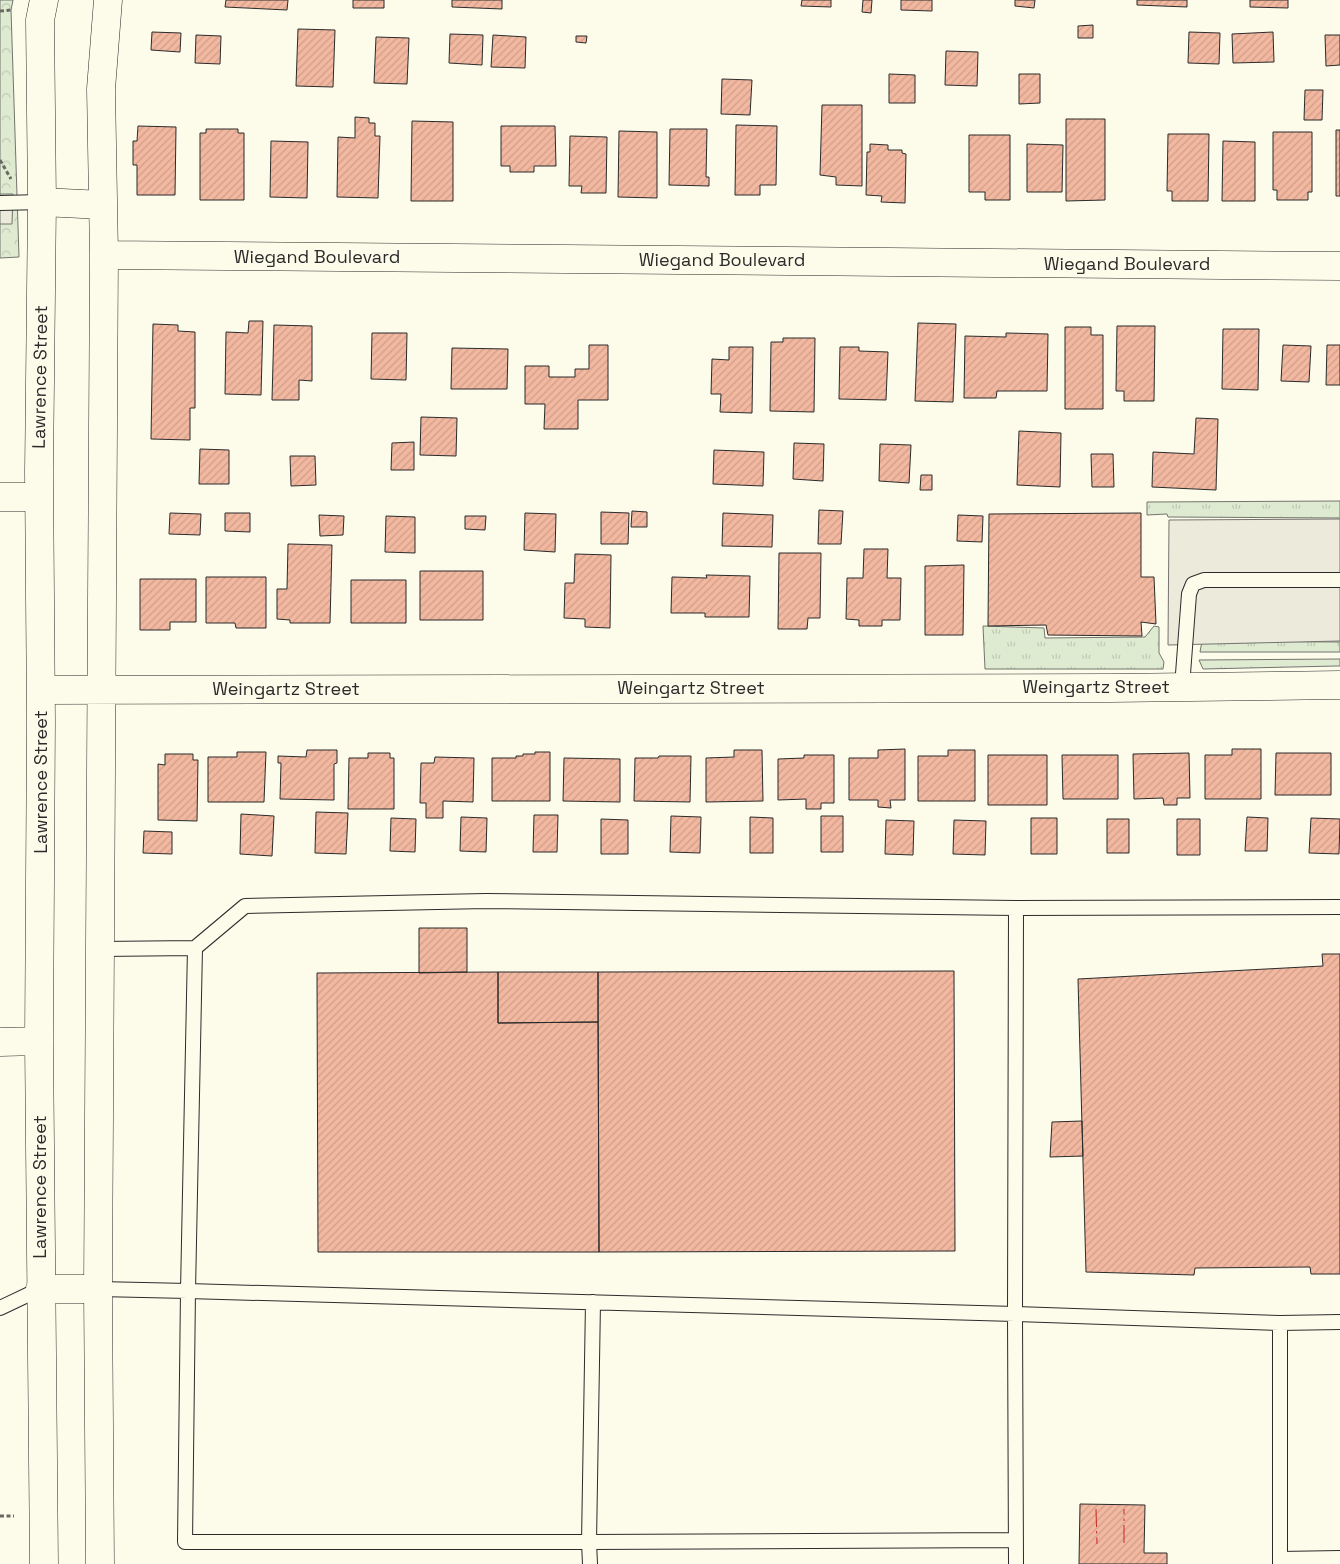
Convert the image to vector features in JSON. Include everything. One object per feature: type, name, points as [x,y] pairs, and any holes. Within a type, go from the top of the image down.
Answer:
[{"type":"street","name":"Lawrence Street","points":[[44,0],[40,20],[42,202],[39,497],[41,690],[40,1289],[44,1564]]},
{"type":"street","points":[[100,1564],[98,1289],[104,255],[101,89],[108,0]]},
{"type":"street","points":[[42,202],[103,205]]},
{"type":"street","name":"Wiegand Boulevard","points":[[104,255],[1340,266]]},
{"type":"street","points":[[0,497],[39,497]]},
{"type":"street","name":"Weingartz Street","points":[[41,690],[1340,685]]},
{"type":"street","points":[[0,1042],[39,1041]]},
{"type":"street","points":[[40,1289],[98,1289]]},
{"type":"lane","points":[[0,202],[42,202]]},
{"type":"lane","points":[[1182,687],[1189,594],[1193,584],[1204,580],[1340,580]]},
{"type":"lane","points":[[100,948],[195,948],[245,906],[486,901],[1016,908],[1340,907]]},
{"type":"lane","points":[[1016,908],[1016,1564]]},
{"type":"lane","points":[[195,948],[185,1542],[1016,1540]]},
{"type":"lane","points":[[0,1308],[40,1289]]},
{"type":"lane","points":[[98,1289],[1280,1323],[1340,1322]]},
{"type":"lane","points":[[590,1564],[593,1302]]},
{"type":"lane","points":[[1280,1323],[1280,1562],[1340,1558]]},
{"type":"path","points":[[0,11],[11,10]]},
{"type":"path","points":[[0,160],[12,181]]},
{"type":"path","points":[[0,1516],[17,1516]]},
{"type":"green space","points":[[0,0],[13,0],[11,10],[19,257],[0,258]]},
{"type":"green space","points":[[1340,501],[1340,518],[1168,517],[1167,514],[1147,515],[1147,502]]},
{"type":"green space","points":[[983,626],[1044,628],[1045,638],[1145,637],[1154,626],[1159,627],[1159,653],[1164,662],[1163,669],[985,669]]},
{"type":"green space","points":[[1202,641],[1340,642],[1340,652],[1200,652]]},
{"type":"green space","points":[[1340,659],[1340,666],[1203,669],[1199,660]]},
{"type":"shaded area","points":[[0,194],[13,194],[12,224],[0,224]]},
{"type":"shaded area","points":[[1340,519],[1340,641],[1168,645],[1169,520]]},
{"type":"building","points":[[226,0],[288,0],[287,10],[225,7]]},
{"type":"building","points":[[353,0],[384,0],[384,8],[353,8]]},
{"type":"building","points":[[452,0],[502,0],[502,9],[452,7]]},
{"type":"building","points":[[802,0],[831,0],[831,7],[801,6]]},
{"type":"building","points":[[863,0],[872,0],[871,13],[862,12]]},
{"type":"building","points":[[901,0],[932,0],[932,11],[901,10]]},
{"type":"building","points":[[1015,0],[1035,0],[1034,8],[1015,6]]},
{"type":"building","points":[[1137,0],[1187,0],[1187,7],[1137,5]]},
{"type":"building","points":[[1250,0],[1288,0],[1288,8],[1250,7]]},
{"type":"building","points":[[1093,25],[1093,38],[1078,38],[1078,26]]},
{"type":"building","points":[[298,29],[335,30],[333,87],[296,86]]},
{"type":"building","points":[[152,32],[181,33],[180,52],[151,50]]},
{"type":"building","points":[[1189,32],[1220,33],[1219,64],[1188,63]]},
{"type":"building","points":[[1273,32],[1274,62],[1233,63],[1232,34]]},
{"type":"building","points":[[450,34],[483,35],[482,65],[449,63]]},
{"type":"building","points":[[196,35],[221,36],[220,64],[195,63]]},
{"type":"building","points":[[493,35],[526,37],[525,68],[491,67]]},
{"type":"building","points":[[1325,35],[1340,35],[1340,65],[1326,66]]},
{"type":"building","points":[[576,36],[587,36],[586,43],[576,42]]},
{"type":"building","points":[[376,37],[409,38],[407,84],[374,83]]},
{"type":"building","points":[[946,51],[978,52],[977,86],[945,85]]},
{"type":"building","points":[[889,74],[915,75],[915,103],[889,103]]},
{"type":"building","points":[[1019,74],[1040,74],[1040,103],[1019,104]]},
{"type":"building","points":[[722,79],[752,80],[750,115],[721,114]]},
{"type":"building","points":[[1305,90],[1323,90],[1322,120],[1304,120]]},
{"type":"building","points":[[822,105],[862,105],[862,186],[836,185],[836,177],[820,175]]},
{"type":"building","points":[[355,117],[369,118],[369,123],[375,123],[375,136],[380,136],[378,198],[337,197],[338,137],[355,138]]},
{"type":"building","points":[[1066,119],[1105,119],[1105,200],[1066,201]]},
{"type":"building","points":[[412,121],[453,122],[453,201],[411,201]]},
{"type":"building","points":[[736,125],[777,126],[776,185],[760,185],[760,195],[735,195]]},
{"type":"building","points":[[138,126],[176,127],[175,195],[137,195],[137,165],[133,165],[133,141],[137,141]]},
{"type":"building","points":[[501,126],[555,126],[556,166],[534,166],[534,172],[510,172],[510,166],[501,166]]},
{"type":"building","points":[[206,129],[238,129],[238,133],[244,133],[244,200],[200,200],[200,133],[206,133]]},
{"type":"building","points":[[670,129],[707,129],[706,177],[709,177],[709,186],[669,185]]},
{"type":"building","points":[[1336,130],[1340,130],[1340,196],[1336,196]]},
{"type":"building","points":[[619,131],[657,132],[657,198],[618,197]]},
{"type":"building","points":[[1273,132],[1312,132],[1312,192],[1308,192],[1308,200],[1277,200],[1277,190],[1273,190]]},
{"type":"building","points":[[1168,134],[1209,134],[1208,201],[1172,201],[1172,191],[1167,191]]},
{"type":"building","points":[[969,135],[1010,135],[1010,200],[985,200],[985,192],[969,192]]},
{"type":"building","points":[[570,136],[607,137],[606,193],[581,193],[582,186],[569,186]]},
{"type":"building","points":[[271,141],[308,142],[307,198],[270,197]]},
{"type":"building","points":[[1223,141],[1255,142],[1255,201],[1222,201]]},
{"type":"building","points":[[870,144],[888,145],[888,150],[902,150],[902,153],[906,154],[905,203],[881,202],[882,196],[866,195],[867,152],[870,152]]},
{"type":"building","points":[[1027,144],[1063,145],[1062,192],[1027,192]]},
{"type":"building","points":[[249,321],[263,321],[261,395],[225,394],[226,332],[248,333]]},
{"type":"building","points":[[918,323],[956,324],[953,402],[915,401]]},
{"type":"building","points":[[153,324],[178,325],[178,331],[195,332],[195,408],[190,408],[190,440],[151,439]]},
{"type":"building","points":[[274,325],[312,326],[312,381],[299,380],[299,400],[272,400]]},
{"type":"building","points":[[1117,326],[1155,326],[1154,401],[1124,401],[1124,391],[1116,391]]},
{"type":"building","points":[[1065,327],[1091,327],[1091,335],[1103,335],[1103,409],[1065,409]]},
{"type":"building","points":[[1223,329],[1259,329],[1258,390],[1222,389]]},
{"type":"building","points":[[372,333],[407,333],[406,380],[371,379]]},
{"type":"building","points":[[1006,333],[1048,334],[1047,391],[997,391],[996,398],[964,398],[965,336],[1006,337]]},
{"type":"building","points":[[783,338],[815,338],[814,412],[770,411],[771,342],[783,342]]},
{"type":"building","points":[[589,345],[608,345],[608,400],[578,400],[578,429],[544,429],[545,404],[525,404],[525,366],[549,366],[549,377],[575,377],[575,369],[589,369]]},
{"type":"building","points":[[1283,345],[1311,346],[1309,382],[1281,381]]},
{"type":"building","points":[[1327,345],[1340,345],[1340,385],[1326,385]]},
{"type":"building","points":[[729,347],[753,347],[752,413],[720,412],[721,394],[711,394],[712,359],[729,360]]},
{"type":"building","points":[[840,347],[859,347],[859,351],[888,352],[886,400],[839,399]]},
{"type":"building","points":[[452,348],[508,349],[507,389],[451,389]]},
{"type":"building","points":[[421,417],[457,418],[456,456],[420,455]]},
{"type":"building","points":[[1196,418],[1218,419],[1216,490],[1152,487],[1153,452],[1194,454]]},
{"type":"building","points":[[1019,431],[1061,433],[1060,487],[1017,485]]},
{"type":"building","points":[[414,442],[414,470],[391,470],[392,443]]},
{"type":"building","points":[[794,443],[824,444],[823,481],[793,479]]},
{"type":"building","points":[[880,444],[911,445],[909,483],[879,481]]},
{"type":"building","points":[[200,449],[229,450],[229,484],[199,484]]},
{"type":"building","points":[[714,450],[764,452],[763,486],[713,484]]},
{"type":"building","points":[[1091,454],[1113,454],[1114,487],[1092,487]]},
{"type":"building","points":[[290,456],[315,456],[316,485],[291,486]]},
{"type":"building","points":[[921,475],[932,475],[932,490],[920,490]]},
{"type":"building","points":[[819,510],[843,511],[841,544],[818,544]]},
{"type":"building","points":[[632,511],[647,512],[647,527],[631,527]]},
{"type":"building","points":[[601,512],[629,513],[628,544],[601,544]]},
{"type":"building","points":[[170,513],[201,514],[200,535],[169,534]]},
{"type":"building","points":[[225,513],[250,513],[250,532],[225,531]]},
{"type":"building","points":[[525,513],[556,514],[555,552],[524,550]]},
{"type":"building","points":[[723,513],[773,515],[772,547],[722,546]]},
{"type":"building","points":[[1141,513],[1141,577],[1154,577],[1156,624],[1141,622],[1142,636],[1048,635],[1046,625],[988,626],[989,514]]},
{"type":"building","points":[[319,515],[344,516],[343,535],[320,536]]},
{"type":"building","points":[[958,515],[983,516],[982,542],[957,541]]},
{"type":"building","points":[[386,516],[415,517],[415,553],[385,552]]},
{"type":"building","points":[[465,516],[486,516],[485,530],[465,529]]},
{"type":"building","points":[[288,544],[332,545],[330,623],[290,623],[290,620],[277,619],[277,589],[287,589]]},
{"type":"building","points":[[864,549],[888,549],[887,578],[901,578],[900,620],[882,620],[882,626],[859,626],[859,620],[846,619],[847,578],[863,578]]},
{"type":"building","points":[[779,553],[821,553],[820,618],[808,618],[807,629],[778,629]]},
{"type":"building","points":[[575,554],[611,555],[610,628],[585,627],[585,619],[564,618],[565,583],[574,583]]},
{"type":"building","points":[[964,565],[963,635],[925,635],[925,566]]},
{"type":"building","points":[[420,571],[483,571],[483,620],[420,620]]},
{"type":"building","points":[[706,575],[750,576],[749,617],[705,617],[705,613],[671,613],[672,577],[707,578]]},
{"type":"building","points":[[206,577],[266,577],[266,628],[236,628],[235,623],[206,623]]},
{"type":"building","points":[[140,579],[196,579],[196,622],[170,622],[170,630],[140,630]]},
{"type":"building","points":[[351,580],[406,580],[406,623],[351,623]]},
{"type":"building","points":[[905,749],[905,800],[890,800],[891,808],[878,807],[878,800],[849,800],[849,758],[878,758],[878,750]]},
{"type":"building","points":[[1232,749],[1261,749],[1261,799],[1205,799],[1205,755],[1232,755]]},
{"type":"building","points":[[307,750],[337,750],[337,763],[334,764],[334,800],[280,799],[281,763],[278,763],[278,756],[306,757]]},
{"type":"building","points":[[734,750],[762,750],[763,801],[706,802],[706,758],[734,757]]},
{"type":"building","points":[[948,750],[975,750],[975,801],[918,801],[918,756],[948,756]]},
{"type":"building","points":[[237,752],[266,752],[264,802],[208,802],[208,757],[237,757]]},
{"type":"building","points":[[535,752],[550,752],[550,801],[492,801],[492,758],[516,758],[516,756],[523,756],[523,754],[535,754]]},
{"type":"building","points":[[368,753],[390,753],[390,758],[394,758],[394,809],[348,809],[349,758],[368,758]]},
{"type":"building","points":[[1189,753],[1190,798],[1177,798],[1177,805],[1164,805],[1163,798],[1134,799],[1133,754]]},
{"type":"building","points":[[1276,753],[1331,753],[1331,795],[1275,795]]},
{"type":"building","points":[[165,754],[193,754],[193,760],[198,760],[197,821],[158,820],[158,764],[165,765]]},
{"type":"building","points":[[804,755],[834,755],[834,803],[821,803],[821,809],[806,809],[806,799],[778,800],[778,759],[804,758]]},
{"type":"building","points":[[988,755],[1047,755],[1047,805],[988,805]]},
{"type":"building","points":[[1062,755],[1118,755],[1118,799],[1063,799]]},
{"type":"building","points":[[659,756],[691,756],[690,802],[634,801],[635,758],[658,758]]},
{"type":"building","points":[[435,757],[474,758],[473,802],[443,801],[443,818],[426,818],[426,803],[420,803],[421,763],[434,763]]},
{"type":"building","points":[[564,758],[620,759],[620,802],[563,801]]},
{"type":"building","points":[[316,812],[348,813],[346,854],[315,853]]},
{"type":"building","points":[[241,814],[274,816],[272,856],[240,854]]},
{"type":"building","points":[[534,815],[558,815],[557,852],[533,852]]},
{"type":"building","points":[[671,816],[701,817],[700,853],[670,852]]},
{"type":"building","points":[[821,816],[843,816],[843,852],[821,852]]},
{"type":"building","points":[[461,817],[487,818],[486,852],[460,851]]},
{"type":"building","points":[[750,817],[773,818],[773,853],[750,853]]},
{"type":"building","points":[[1247,817],[1268,818],[1267,851],[1245,851]]},
{"type":"building","points":[[391,818],[416,819],[415,852],[390,851]]},
{"type":"building","points":[[1031,818],[1057,818],[1057,854],[1031,854]]},
{"type":"building","points":[[1311,818],[1340,819],[1339,854],[1309,853]]},
{"type":"building","points":[[601,819],[628,820],[628,854],[601,854]]},
{"type":"building","points":[[1107,819],[1129,819],[1129,853],[1107,853]]},
{"type":"building","points":[[1177,819],[1200,819],[1200,855],[1177,855]]},
{"type":"building","points":[[886,820],[914,821],[913,855],[885,854]]},
{"type":"building","points":[[954,820],[986,821],[985,855],[953,854]]},
{"type":"building","points":[[144,831],[172,832],[172,854],[143,853]]},
{"type":"building","points":[[419,928],[467,928],[467,972],[419,973]]},
{"type":"building","points":[[1322,954],[1340,954],[1340,1274],[1311,1274],[1310,1267],[1195,1268],[1194,1275],[1086,1272],[1078,979],[1323,966]]},
{"type":"building","points":[[954,971],[955,1251],[599,1252],[598,972]]},
{"type":"building","points":[[498,972],[598,972],[598,1022],[498,1023]]},
{"type":"building","points":[[498,972],[498,1023],[598,1022],[599,1252],[318,1252],[317,973]]},
{"type":"building","points":[[1082,1121],[1083,1156],[1050,1157],[1052,1122]]},
{"type":"building","points":[[1080,1504],[1145,1505],[1144,1553],[1167,1553],[1167,1564],[1079,1564]]},
{"type":"power","points":[[1096,1509],[1097,1544]]},
{"type":"power","points":[[1124,1509],[1124,1543]]}]
